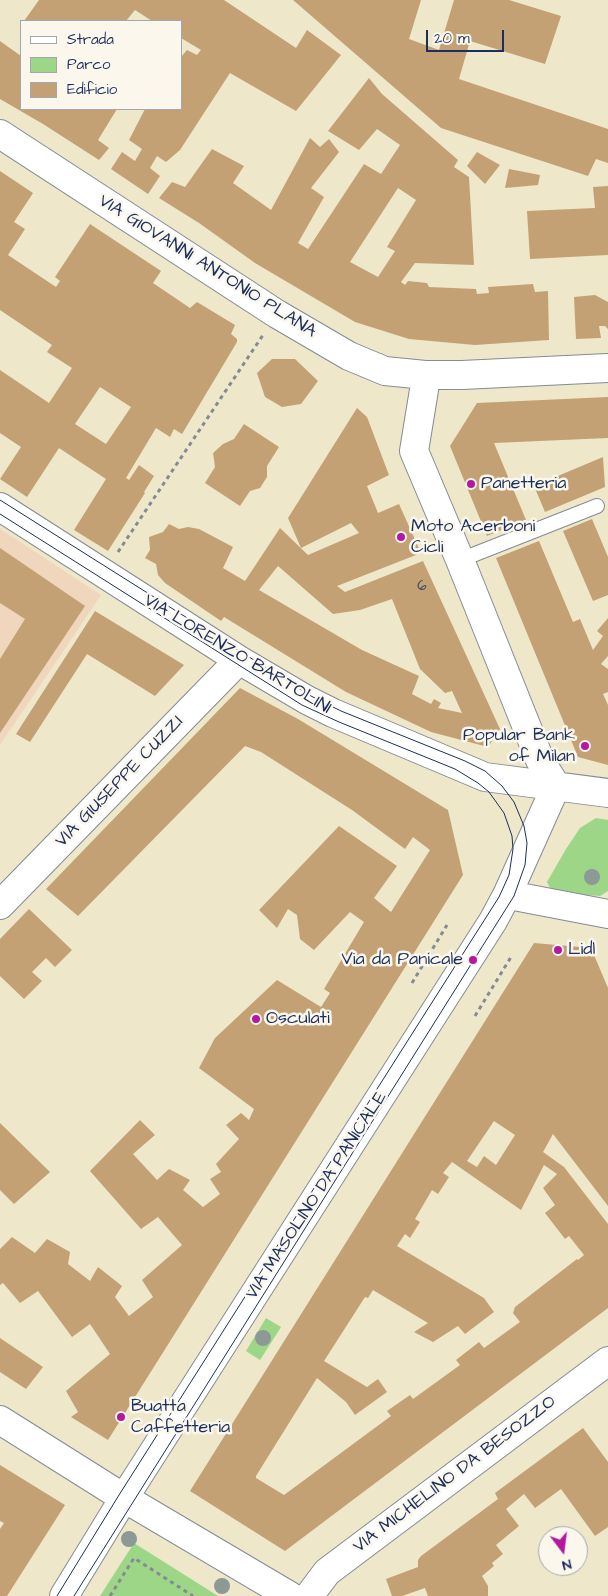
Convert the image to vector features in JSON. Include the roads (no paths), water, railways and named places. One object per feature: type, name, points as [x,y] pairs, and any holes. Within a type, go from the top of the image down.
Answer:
[{"type":"street","name":"VIA GIOVANNI ANTONIO PLANA","points":[[0,134],[277,314],[349,356],[385,371],[425,375],[462,375],[608,368]]},
{"type":"street","points":[[425,375],[414,451],[540,760],[556,786]]},
{"type":"street","name":"VIA LORENZO BARTOLINI","points":[[0,507],[239,660],[333,713],[485,776],[608,793]]},
{"type":"street","name":"VIA GIUSEPPE CUZZI","points":[[0,905],[239,660]]},
{"type":"street","name":"VIA MASOLINO DA PANICALE","points":[[64,1596],[121,1497],[493,921],[508,893],[556,786]]},
{"type":"street","points":[[508,893],[514,896],[608,914]]},
{"type":"street","name":"VIA MICHELINO DA BESOZZO","points":[[309,1596],[327,1572],[608,1361]]},
{"type":"street","points":[[0,1420],[121,1497],[290,1596]]},
{"type":"lane","points":[[460,560],[597,506]]},
{"type":"tram line","points":[[0,500],[311,696],[341,711],[465,761],[485,771],[502,786],[514,802],[524,826],[527,843],[525,865],[514,896],[74,1596]]},
{"type":"tram line","points":[[0,514],[302,705],[455,769],[478,783],[489,792],[504,813],[512,836],[513,849],[509,875],[499,897],[119,1495],[57,1596]]},
{"type":"place","name":"Panetteria","points":[[471,484]]},
{"type":"place","name":"Moto Acerboni Cicli","points":[[401,537]]},
{"type":"place","name":"Popular Bank of Milan","points":[[585,746]]},
{"type":"place","name":"Lidl","points":[[558,950]]},
{"type":"place","name":"Via da Panicale","points":[[473,960]]},
{"type":"place","name":"Osculati","points":[[256,1019]]},
{"type":"place","name":"Buatta Caffetteria","points":[[121,1417]]}]
